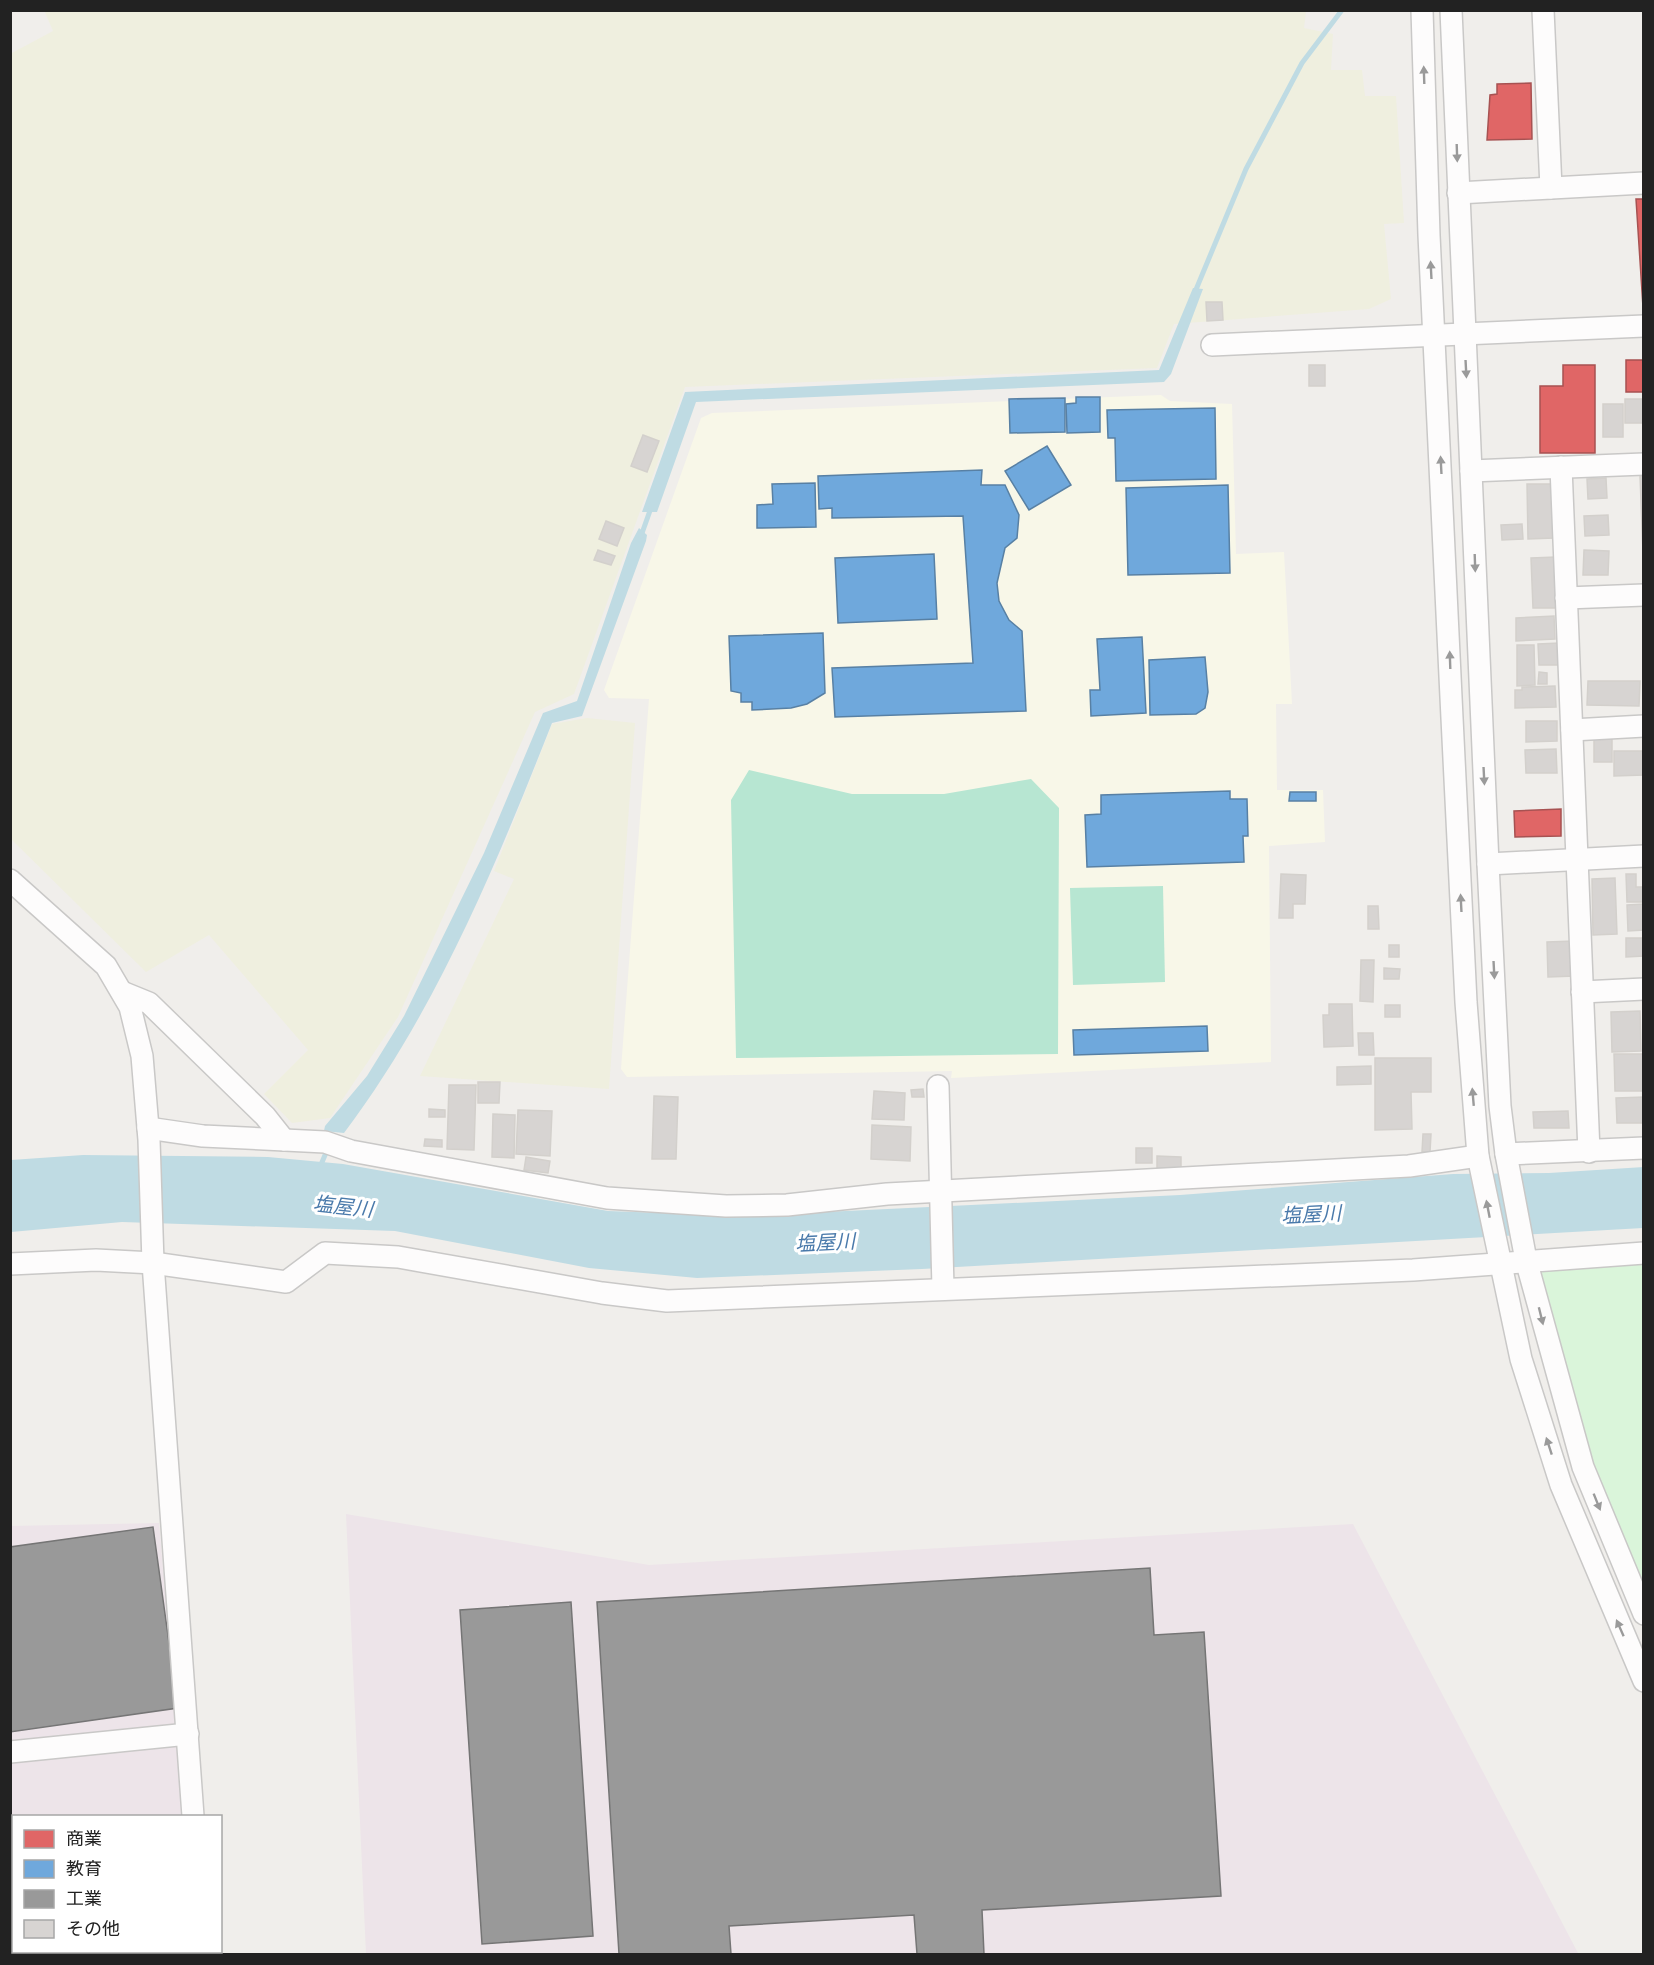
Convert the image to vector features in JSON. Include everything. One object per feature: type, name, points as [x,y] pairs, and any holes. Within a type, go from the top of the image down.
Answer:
[{"type":"street","points":[[1422,10],[1434,336],[1466,1002],[1478,1156],[1498,1262],[1521,1359],[1561,1485],[1644,1681]]},
{"type":"street","points":[[1451,10],[1500,1106],[1506,1154],[1526,1260],[1583,1467],[1644,1614]]},
{"type":"street","points":[[1543,10],[1551,188]]},
{"type":"street","points":[[1458,194],[1644,183]]},
{"type":"street","points":[[1212,345],[1644,326]]},
{"type":"street","points":[[1471,471],[1644,464]]},
{"type":"street","points":[[1561,467],[1588,1152]]},
{"type":"street","points":[[1566,598],[1644,595]]},
{"type":"street","points":[[1572,730],[1644,726]]},
{"type":"street","points":[[1488,864],[1644,856]]},
{"type":"street","points":[[10,880],[106,966],[130,1007],[142,1056],[149,1134],[153,1263],[193,1815]]},
{"type":"street","points":[[1582,992],[1644,989]]},
{"type":"street","points":[[122,992],[148,1003],[265,1116],[284,1140]]},
{"type":"street","points":[[938,1086],[943,1289]]},
{"type":"street","points":[[149,1134],[325,1142],[361,1153],[608,1198],[726,1206],[787,1205],[842,1197],[1409,1166],[1478,1156]]},
{"type":"street","points":[[1506,1154],[1644,1148]]},
{"type":"street","points":[[10,1264],[96,1260],[153,1263],[286,1282],[325,1253],[398,1257],[602,1293],[667,1301],[1413,1270],[1644,1253]]},
{"type":"street","points":[[10,1752],[188,1734]]},
{"type":"shaded area","points":[[1161,395],[1170,401],[1232,404],[1236,554],[1284,552],[1292,704],[1276,704],[1277,790],[1323,790],[1325,842],[1269,846],[1271,1062],[951,1078],[952,1071],[627,1077],[621,1069],[649,699],[609,698],[604,690],[701,418],[712,413]]},
{"type":"shaded area","points":[[346,1514],[649,1565],[1353,1524],[1578,1953],[366,1954]]},
{"type":"shaded area","points":[[159,1523],[185,1815],[12,1815],[12,1953],[197,1954],[11,1954],[10,1526]]},
{"type":"green space","points":[[44,10],[1306,11],[1304,28],[1333,34],[1331,70],[1362,70],[1365,96],[1396,96],[1404,223],[1384,224],[1391,299],[1369,309],[1174,324],[1157,368],[685,387],[574,694],[535,712],[398,1017],[330,1118],[292,1123],[264,1094],[308,1050],[209,935],[146,972],[11,839],[10,54],[53,31]]},
{"type":"green space","points":[[587,718],[635,723],[609,1089],[420,1076],[514,879],[494,871],[552,724]]},
{"type":"green space","points":[[749,770],[852,794],[944,794],[1031,779],[1059,808],[1058,1054],[736,1058],[731,800]]},
{"type":"green space","points":[[1163,886],[1165,982],[1073,985],[1070,888]]},
{"type":"green space","points":[[1643,1253],[1643,1603],[1611,1536],[1526,1260]]},
{"type":"water","points":[[1193,288],[1203,289],[1171,374],[1164,382],[696,402],[657,512],[642,512],[685,392],[1159,370]]},
{"type":"water","points":[[639,528],[647,535],[646,541],[582,716],[552,723],[486,883],[435,987],[377,1086],[344,1133],[324,1131],[325,1126],[367,1076],[404,1016],[484,853],[543,713],[577,701],[631,543]]},
{"type":"water","name":"塩屋川","points":[[83,1155],[268,1157],[343,1164],[608,1211],[743,1216],[1180,1195],[1453,1174],[1549,1173],[1644,1167],[1643,1228],[922,1269],[697,1278],[589,1268],[395,1231],[122,1222],[11,1232],[11,1160]]},
{"type":"building: 商業","points":[[1531,83],[1532,139],[1487,140],[1490,95],[1497,94],[1497,84]]},
{"type":"building: 商業","points":[[1636,199],[1644,199],[1644,307],[1643,307]]},
{"type":"building: 商業","points":[[1626,360],[1644,360],[1644,392],[1626,392]]},
{"type":"building: 商業","points":[[1563,365],[1595,365],[1595,453],[1540,453],[1540,386],[1563,386]]},
{"type":"building: 商業","points":[[1561,809],[1561,836],[1515,837],[1514,811]]},
{"type":"building: 教育","points":[[1076,397],[1100,397],[1100,432],[1067,433],[1066,404],[1076,403]]},
{"type":"building: 教育","points":[[1065,398],[1065,432],[1010,433],[1009,399]]},
{"type":"building: 教育","points":[[1215,408],[1216,479],[1116,481],[1115,438],[1108,438],[1107,410]]},
{"type":"building: 教育","points":[[1047,446],[1071,485],[1029,510],[1005,471]]},
{"type":"building: 教育","points":[[982,470],[981,485],[1005,485],[1019,515],[1017,538],[1005,548],[997,583],[999,601],[1009,620],[1022,631],[1026,711],[835,717],[832,668],[973,663],[963,516],[832,518],[832,508],[819,509],[818,476]]},
{"type":"building: 教育","points":[[815,483],[816,527],[757,528],[757,505],[773,504],[772,484]]},
{"type":"building: 教育","points":[[1228,485],[1230,573],[1128,575],[1126,488]]},
{"type":"building: 教育","points":[[934,554],[937,619],[838,623],[835,558]]},
{"type":"building: 教育","points":[[823,633],[825,693],[807,704],[791,708],[752,710],[752,702],[741,702],[741,693],[731,691],[729,636]]},
{"type":"building: 教育","points":[[1142,637],[1146,713],[1091,716],[1090,690],[1100,690],[1097,639]]},
{"type":"building: 教育","points":[[1205,657],[1208,692],[1205,708],[1196,714],[1150,715],[1149,660]]},
{"type":"building: 教育","points":[[1230,791],[1230,799],[1247,799],[1248,836],[1243,836],[1244,862],[1087,867],[1085,815],[1101,814],[1101,795]]},
{"type":"building: 教育","points":[[1290,792],[1316,792],[1316,801],[1289,801]]},
{"type":"building: 教育","points":[[1207,1026],[1208,1051],[1074,1055],[1073,1030]]},
{"type":"building: 工業","points":[[153,1527],[178,1708],[10,1732],[10,1547]]},
{"type":"building: 工業","points":[[1150,1568],[1154,1635],[1204,1632],[1221,1896],[982,1910],[984,1954],[917,1954],[914,1915],[729,1926],[731,1954],[619,1954],[597,1602]]},
{"type":"building: 工業","points":[[571,1602],[593,1936],[482,1944],[460,1610]]},
{"type":"building: その他","points":[[1206,302],[1222,302],[1223,320],[1207,321]]},
{"type":"building: その他","points":[[1309,365],[1325,365],[1325,386],[1309,386]]},
{"type":"building: その他","points":[[1625,399],[1644,399],[1644,423],[1625,423]]},
{"type":"building: その他","points":[[1603,404],[1623,404],[1623,437],[1603,437]]},
{"type":"building: その他","points":[[643,435],[659,441],[647,472],[631,466]]},
{"type":"building: その他","points":[[1640,476],[1644,476],[1644,578]]},
{"type":"building: その他","points":[[1606,478],[1607,498],[1588,499],[1587,479]]},
{"type":"building: その他","points":[[1527,484],[1552,484],[1554,538],[1528,539]]},
{"type":"building: その他","points":[[1608,515],[1609,535],[1585,536],[1584,516]]},
{"type":"building: その他","points":[[606,521],[624,528],[617,546],[599,539]]},
{"type":"building: その他","points":[[1522,524],[1523,539],[1502,540],[1501,525]]},
{"type":"building: その他","points":[[598,550],[615,556],[611,565],[594,560]]},
{"type":"building: その他","points":[[1584,550],[1609,551],[1608,575],[1583,575]]},
{"type":"building: その他","points":[[1556,557],[1558,608],[1533,608],[1531,558]]},
{"type":"building: その他","points":[[1554,616],[1555,639],[1516,641],[1516,618]]},
{"type":"building: その他","points":[[1559,643],[1560,665],[1539,665],[1538,644]]},
{"type":"building: その他","points":[[1517,645],[1534,645],[1535,685],[1517,686]]},
{"type":"building: その他","points":[[1539,672],[1547,673],[1547,684],[1538,684]]},
{"type":"building: その他","points":[[1588,681],[1640,681],[1639,706],[1587,705]]},
{"type":"building: その他","points":[[1555,686],[1556,707],[1515,708],[1515,690],[1522,690],[1522,687]]},
{"type":"building: その他","points":[[1526,721],[1557,721],[1557,741],[1526,742]]},
{"type":"building: その他","points":[[1612,734],[1612,762],[1594,762],[1594,735]]},
{"type":"building: その他","points":[[1556,749],[1557,773],[1526,773],[1525,750]]},
{"type":"building: その他","points":[[1614,751],[1644,751],[1644,775],[1614,776]]},
{"type":"building: その他","points":[[1281,874],[1306,875],[1305,904],[1293,904],[1293,918],[1279,918]]},
{"type":"building: その他","points":[[1626,874],[1636,874],[1636,887],[1644,887],[1644,902],[1627,902]]},
{"type":"building: その他","points":[[1615,878],[1617,934],[1593,935],[1592,879]]},
{"type":"building: その他","points":[[1644,904],[1644,930],[1628,931],[1627,905]]},
{"type":"building: その他","points":[[1368,906],[1378,906],[1379,929],[1368,929]]},
{"type":"building: その他","points":[[1626,938],[1644,938],[1644,956],[1626,957]]},
{"type":"building: その他","points":[[1574,941],[1575,976],[1548,977],[1547,942]]},
{"type":"building: その他","points":[[1389,945],[1399,945],[1399,957],[1389,957]]},
{"type":"building: その他","points":[[1361,960],[1374,960],[1373,1002],[1360,1001]]},
{"type":"building: その他","points":[[1384,968],[1400,969],[1399,979],[1384,979]]},
{"type":"building: その他","points":[[1329,1004],[1352,1004],[1353,1046],[1324,1047],[1323,1015],[1329,1015]]},
{"type":"building: その他","points":[[1385,1005],[1400,1005],[1400,1017],[1385,1017]]},
{"type":"building: その他","points":[[1640,1011],[1641,1051],[1612,1052],[1611,1012]]},
{"type":"building: その他","points":[[1358,1033],[1373,1033],[1374,1055],[1359,1055]]},
{"type":"building: その他","points":[[1614,1054],[1643,1054],[1644,1091],[1615,1091]]},
{"type":"building: その他","points":[[1375,1058],[1431,1058],[1431,1092],[1411,1092],[1412,1129],[1375,1130]]},
{"type":"building: その他","points":[[1371,1066],[1371,1084],[1337,1085],[1337,1067]]},
{"type":"building: その他","points":[[478,1082],[500,1082],[499,1103],[478,1103]]},
{"type":"building: その他","points":[[449,1085],[476,1085],[474,1150],[447,1149]]},
{"type":"building: その他","points":[[923,1089],[924,1097],[912,1097],[911,1090]]},
{"type":"building: その他","points":[[874,1091],[905,1093],[904,1120],[872,1119]]},
{"type":"building: その他","points":[[654,1096],[678,1097],[676,1159],[652,1159]]},
{"type":"building: その他","points":[[1644,1097],[1644,1123],[1617,1123],[1616,1098]]},
{"type":"building: その他","points":[[429,1109],[445,1110],[445,1117],[429,1117]]},
{"type":"building: その他","points":[[518,1110],[552,1111],[550,1156],[516,1154]]},
{"type":"building: その他","points":[[1568,1111],[1569,1128],[1534,1128],[1533,1112]]},
{"type":"building: その他","points":[[493,1114],[515,1115],[514,1158],[492,1157]]},
{"type":"building: その他","points":[[872,1125],[911,1127],[910,1161],[871,1159]]},
{"type":"building: その他","points":[[1423,1134],[1431,1134],[1430,1152],[1422,1152]]},
{"type":"building: その他","points":[[425,1139],[442,1140],[442,1147],[424,1146]]},
{"type":"building: その他","points":[[1136,1148],[1152,1148],[1152,1163],[1136,1163]]},
{"type":"building: その他","points":[[1157,1156],[1181,1157],[1181,1169],[1157,1168]]},
{"type":"building: その他","points":[[526,1157],[550,1161],[548,1173],[524,1170]]},
{"type":"waterway","points":[[1195,292],[1246,169],[1302,63],[1342,10]]},
{"type":"waterway","points":[[641,536],[652,505]]},
{"type":"waterway","points":[[320,1167],[328,1148]]}]
